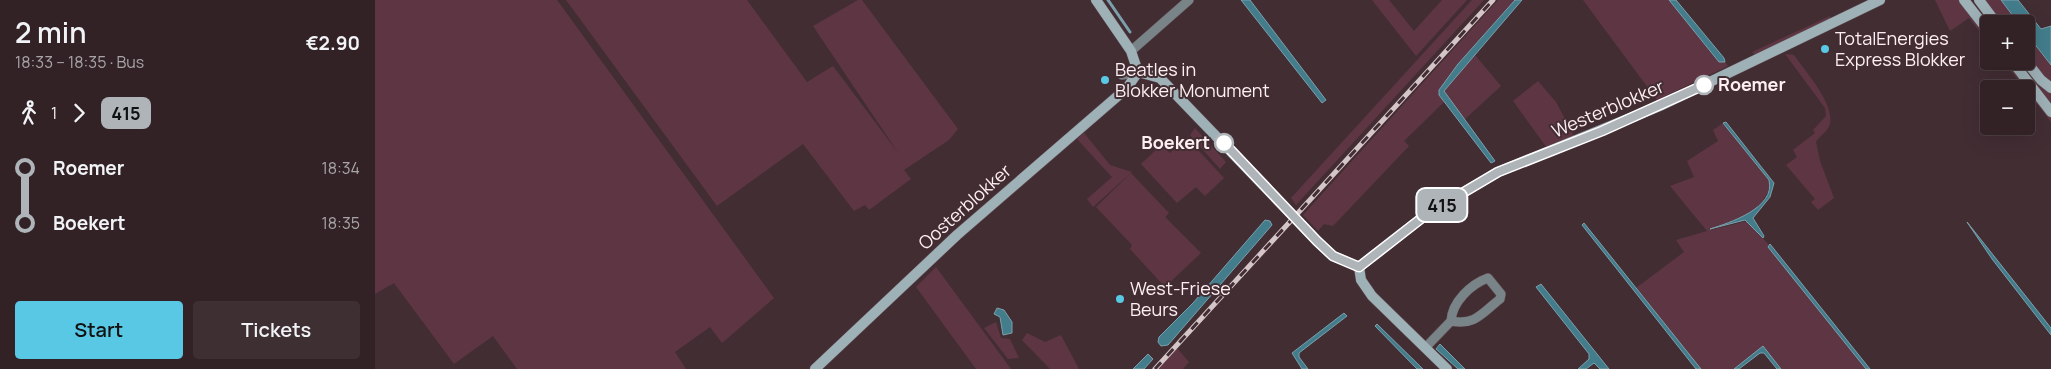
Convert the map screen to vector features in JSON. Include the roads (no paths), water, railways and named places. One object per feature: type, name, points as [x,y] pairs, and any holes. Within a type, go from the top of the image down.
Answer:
[{"type":"street","points":[[1096,0],[1131,51],[1138,72]]},
{"type":"street","points":[[1131,51],[1189,0]]},
{"type":"street","name":"Westerblokker","points":[[1359,267],[1427,214],[1498,172],[1663,105],[1880,0]]},
{"type":"street","points":[[1964,0],[1980,20]]},
{"type":"street","points":[[1979,0],[1990,15]]},
{"type":"street","points":[[2019,70],[2051,112]]},
{"type":"street","points":[[2033,70],[2051,88]]},
{"type":"street","points":[[1122,75],[1138,72],[1160,78],[1317,241],[1333,256],[1359,267],[1361,280],[1372,296],[1447,369]]},
{"type":"street","name":"Oosterblokker","points":[[815,369],[957,235],[1127,88],[1138,72]]},
{"type":"street","points":[[1425,348],[1451,321],[1451,310],[1455,303],[1481,281],[1488,278],[1501,294],[1500,299],[1473,322],[1465,324],[1451,321]]},
{"type":"water","points":[[1241,0],[1250,0],[1326,100],[1322,103]]},
{"type":"water","points":[[1515,0],[1522,0],[1444,91],[1495,161],[1491,163],[1439,95],[1439,90],[1458,64]]},
{"type":"water","points":[[1669,0],[1676,0],[1724,58],[1725,62],[1719,62]]},
{"type":"water","points":[[2001,0],[2018,0],[2030,15],[2012,15]]},
{"type":"water","points":[[2035,21],[2041,29],[2051,26],[2051,65],[2035,45]]},
{"type":"water","points":[[1726,122],[1774,183],[1770,197],[1753,218],[1764,236],[1763,238],[1745,220],[1710,229],[1749,213],[1765,199],[1769,190],[1769,180],[1723,123]]},
{"type":"water","points":[[1265,220],[1270,221],[1272,225],[1168,345],[1161,346],[1158,342],[1159,337],[1193,303]]},
{"type":"water","points":[[1967,222],[2051,328],[2051,335],[1992,259]]},
{"type":"water","points":[[1584,223],[1701,369],[1696,369],[1582,225]]},
{"type":"water","points":[[1770,244],[1870,369],[1866,369],[1768,247]]},
{"type":"water","points":[[1541,284],[1609,369],[1600,369],[1594,363],[1586,369],[1578,369],[1589,359],[1589,354],[1536,287]]},
{"type":"water","points":[[997,308],[1004,310],[1012,322],[1012,333],[1003,335],[1000,317],[994,314]]},
{"type":"water","points":[[1344,313],[1347,316],[1299,353],[1299,357],[1308,369],[1302,369],[1292,353]]},
{"type":"water","points":[[1377,324],[1423,369],[1417,369],[1375,326]]},
{"type":"water","points":[[1440,344],[1465,369],[1458,369],[1436,349]]},
{"type":"water","points":[[1763,346],[1781,369],[1777,369],[1764,353],[1760,353],[1739,369],[1734,369]]},
{"type":"water","points":[[1148,354],[1153,359],[1144,369],[1133,369]]},
{"type":"waterway","points":[[1108,0],[1130,32]]},
{"type":"railway","points":[[1155,369],[1493,0]]},
{"type":"place","name":"TotalEnergies Express Blokker","points":[[1825,49]]},
{"type":"place","name":"Beatles in Blokker Monument","points":[[1105,80]]},
{"type":"place","name":"Roemer","points":[[1704,85]]},
{"type":"place","name":"Boekert","points":[[1224,143]]},
{"type":"place","name":"West-Friese Beurs","points":[[1120,299]]}]
